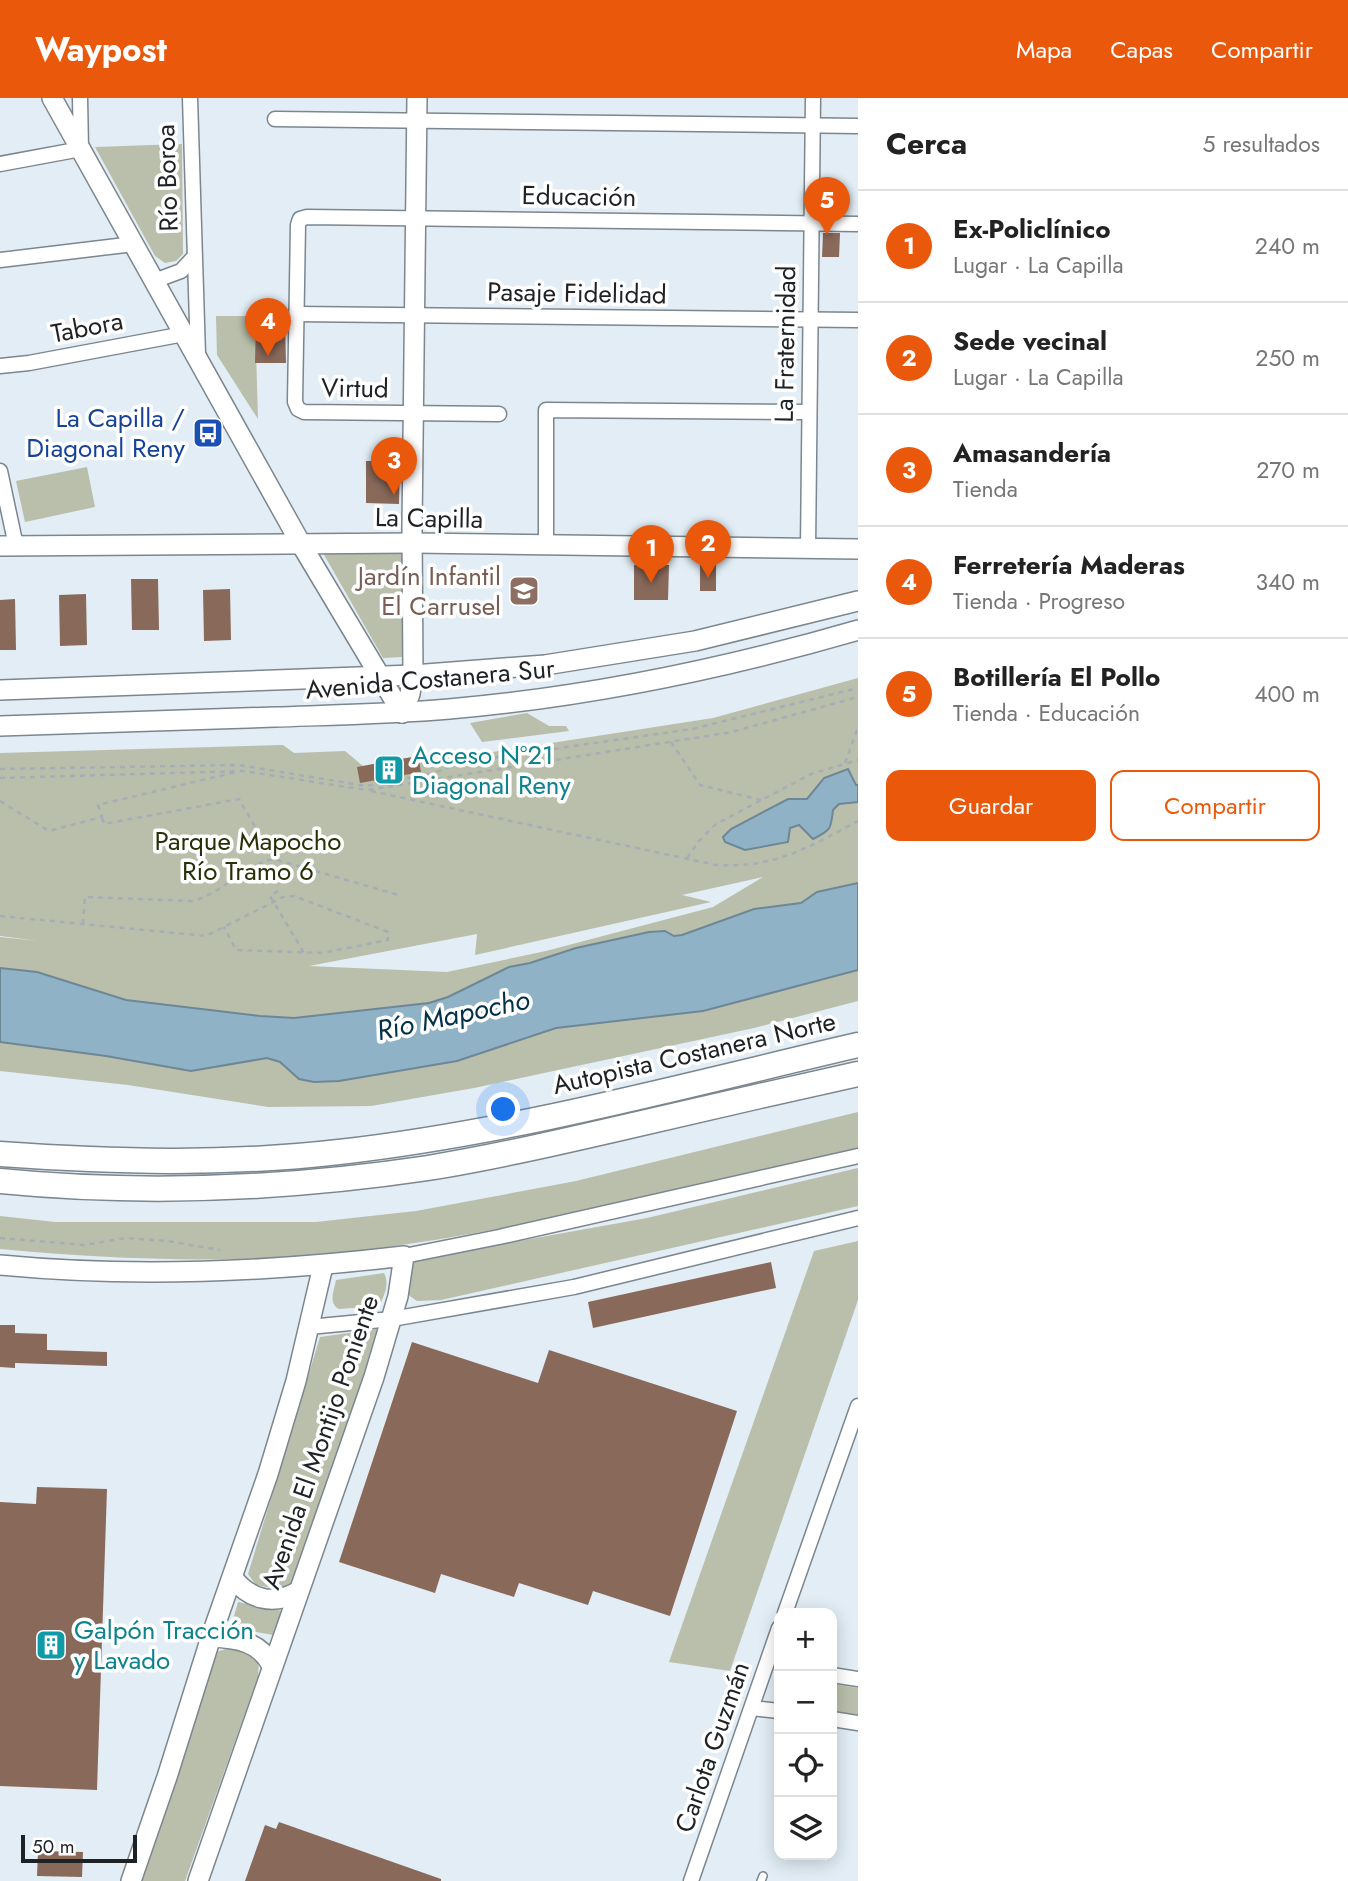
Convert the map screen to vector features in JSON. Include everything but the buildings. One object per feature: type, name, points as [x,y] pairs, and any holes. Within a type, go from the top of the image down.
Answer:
[{"type":"highway","name":"Autopista Costanera Norte","points":[[0,1154],[96,1161],[170,1161],[339,1152],[441,1138],[539,1119],[858,1045]]},
{"type":"highway","points":[[0,1181],[191,1188],[297,1183],[369,1176],[488,1157],[858,1074]]},
{"type":"street","points":[[52,98],[302,544],[402,713]]},
{"type":"street","points":[[80,98],[81,149]]},
{"type":"street","name":"Río Boroa","points":[[190,98],[198,361]]},
{"type":"street","points":[[402,713],[410,694],[413,675],[417,98]]},
{"type":"street","name":"La Fraternidad","points":[[808,548],[813,98]]},
{"type":"street","points":[[275,118],[858,126]]},
{"type":"street","points":[[0,164],[81,149]]},
{"type":"street","name":"Educación","points":[[296,314],[298,225],[300,219],[307,217],[858,224]]},
{"type":"street","points":[[0,260],[134,244]]},
{"type":"street","name":"Río Boroa","points":[[154,281],[181,271],[194,257]]},
{"type":"street","name":"Pasaje Fidelidad","points":[[296,314],[858,320]]},
{"type":"street","name":"Virtud","points":[[296,314],[295,402],[298,410],[499,414]]},
{"type":"street","name":"Tabora","points":[[0,366],[184,334]]},
{"type":"street","points":[[545,546],[546,410],[809,412]]},
{"type":"street","points":[[0,471],[8,546]]},
{"type":"street","name":"La Capilla","points":[[8,546],[412,543],[858,549]]},
{"type":"street","name":"Avenida Costanera Sur","points":[[0,690],[413,675],[545,665],[640,652],[778,623],[858,601]]},
{"type":"street","name":"Avenida Costanera Sur","points":[[0,726],[402,713],[494,704],[596,691],[747,661],[858,631]]},
{"type":"street","points":[[0,1265],[96,1272],[165,1273],[323,1266],[404,1256],[858,1156]]},
{"type":"street","points":[[309,1327],[392,1319],[574,1287],[858,1218]]},
{"type":"street","name":"Avenida El Montijo Poniente","points":[[198,1881],[370,1389],[392,1319],[404,1256]]},
{"type":"street","points":[[131,1881],[283,1427],[323,1266]]},
{"type":"street","points":[[787,1608],[858,1406]]},
{"type":"street","points":[[233,1578],[250,1594],[263,1599],[280,1600],[297,1592]]},
{"type":"street","points":[[211,1637],[232,1638],[250,1643],[264,1653],[272,1666]]},
{"type":"street","name":"Carlota Guzmán","points":[[691,1881],[752,1708],[773,1668]]},
{"type":"street","points":[[837,1676],[858,1679]]},
{"type":"street","points":[[752,1708],[774,1711]]},
{"type":"street","points":[[837,1720],[858,1723]]},
{"type":"path","points":[[0,769],[240,765],[366,786],[430,774],[463,762],[692,729],[858,688]]},
{"type":"path","points":[[367,790],[732,732],[858,697]]},
{"type":"path","points":[[845,763],[858,727]]},
{"type":"path","points":[[671,742],[700,786],[761,800]]},
{"type":"path","points":[[687,858],[716,824],[811,774],[858,760]]},
{"type":"path","points":[[243,771],[98,805],[104,824],[239,799],[274,859]]},
{"type":"path","points":[[0,778],[243,771],[367,790],[730,865],[783,858],[858,821]]},
{"type":"path","points":[[0,801],[49,831],[102,817]]},
{"type":"path","points":[[83,924],[85,897],[192,901],[203,899],[258,862],[274,859],[402,896]]},
{"type":"path","points":[[278,891],[270,896],[304,953]]},
{"type":"path","points":[[0,916],[206,936],[283,897],[294,896],[388,932],[388,940],[322,953],[236,950],[224,927]]},
{"type":"path","points":[[0,1238],[84,1245],[125,1238],[168,1241],[220,1250]]},
{"type":"green space","points":[[182,144],[183,254],[176,261],[165,263],[155,256],[95,147]]},
{"type":"green space","points":[[216,316],[255,316],[258,419],[217,355]]},
{"type":"green space","points":[[87,467],[95,507],[25,522],[16,481]]},
{"type":"green space","points":[[323,553],[403,554],[402,657],[383,658]]},
{"type":"green space","name":"Parque Mapocho Río Tramo 6","points":[[858,678],[858,1001],[754,1028],[474,1088],[371,1106],[268,1107],[128,1085],[0,1071],[0,937],[39,941],[0,936],[0,753],[283,745],[294,753],[345,751],[363,766],[418,756],[480,754],[713,718]],"holes":[[[763,877],[713,907],[546,951],[447,972],[309,966],[477,934],[475,955],[711,902],[682,895]]]},
{"type":"green space","points":[[527,713],[549,726],[566,726],[569,731],[482,742],[470,723]]},
{"type":"green space","points":[[858,1112],[858,1150],[613,1205],[427,1241],[321,1255],[229,1259],[90,1256],[0,1249],[0,1216],[55,1222],[316,1222],[416,1211],[576,1181]]},
{"type":"green space","points":[[858,1168],[858,1206],[441,1300],[417,1301],[407,1294],[414,1260],[647,1218]]},
{"type":"green space","points":[[858,1241],[858,1300],[730,1671],[669,1662],[814,1251]]},
{"type":"green space","points":[[384,1273],[386,1286],[379,1306],[339,1309],[334,1303],[336,1280]]},
{"type":"green space","points":[[377,1329],[378,1341],[293,1589],[287,1591],[256,1585],[248,1574],[320,1337]]},
{"type":"green space","points":[[238,1602],[282,1611],[273,1635],[231,1627]]},
{"type":"green space","points":[[229,1648],[252,1651],[259,1659],[258,1677],[185,1881],[139,1881],[216,1652]]},
{"type":"green space","points":[[837,1685],[858,1688],[858,1717],[837,1714]]},
{"type":"water","points":[[848,769],[858,785],[858,802],[839,804],[833,810],[829,828],[813,839],[799,825],[790,828],[788,842],[745,850],[725,842],[723,837],[731,829],[788,799],[807,799],[824,778]]},
{"type":"water","name":"Río Mapocho","points":[[858,883],[858,970],[703,1011],[556,1028],[457,1061],[339,1081],[314,1082],[299,1079],[280,1062],[267,1058],[191,1071],[0,1042],[0,968],[37,972],[126,1000],[294,1018],[429,1003],[448,997],[509,967],[576,948],[649,932],[665,931],[674,936],[682,935],[754,909],[801,903],[817,892]]},
{"type":"place","name":"Botillería El Pollo","points":[[827,235]]},
{"type":"place","name":"Ferretería Maderas","points":[[268,356]]},
{"type":"place","name":"La Capilla / Diagonal Reny","points":[[208,433]]},
{"type":"place","name":"Amasandería","points":[[394,495]]},
{"type":"place","name":"Sede vecinal","points":[[708,578]]},
{"type":"place","name":"Ex-Policlínico","points":[[651,583]]},
{"type":"place","name":"Jardín Infantil El Carrusel","points":[[524,591]]},
{"type":"place","name":"Acceso N°21 Diagonal Reny","points":[[389,770]]},
{"type":"place","name":"Galpón Tracción y Lavado","points":[[51,1645]]}]
